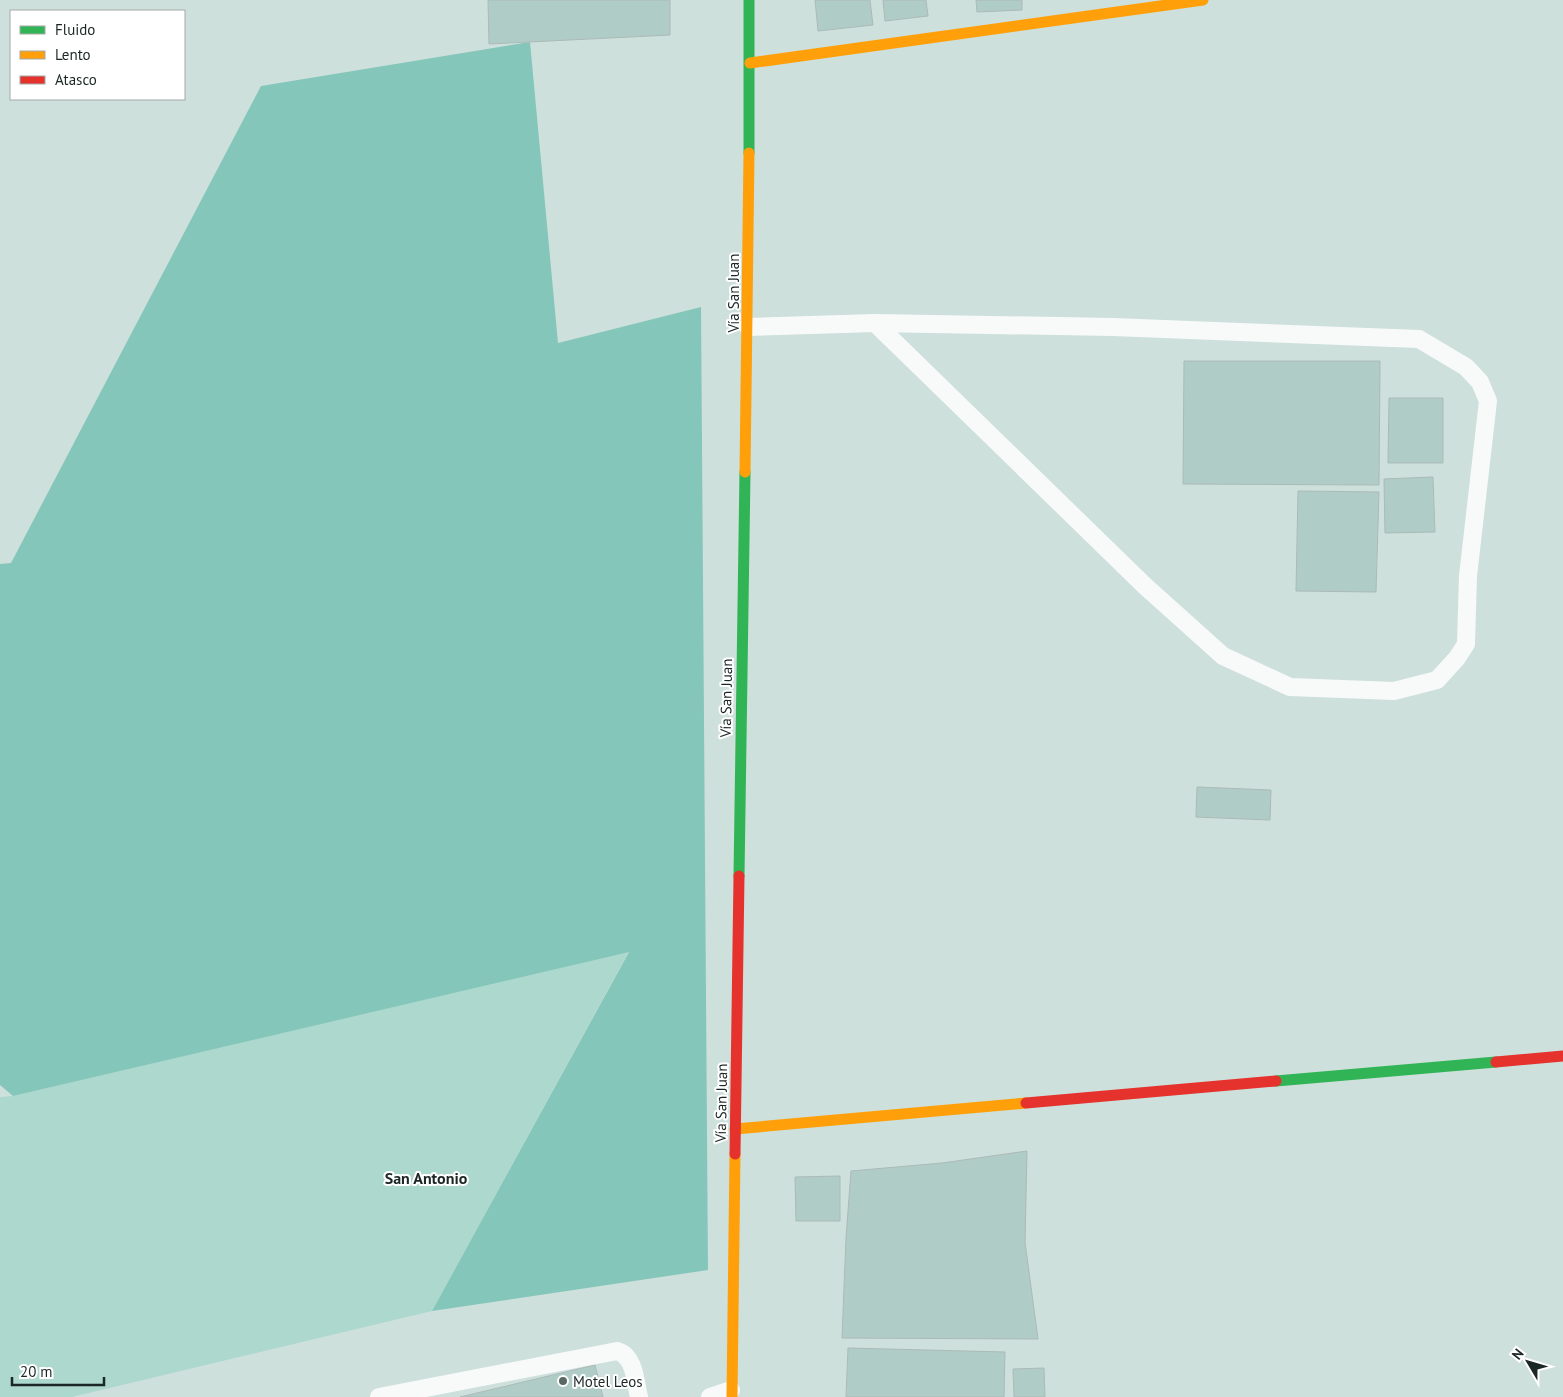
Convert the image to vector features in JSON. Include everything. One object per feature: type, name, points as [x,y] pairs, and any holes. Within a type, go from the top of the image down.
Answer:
[{"type":"street","name":"Vía San Juan","points":[[731,1393],[748,327],[749,0]]},
{"type":"street","points":[[750,63],[1203,0]]},
{"type":"street","points":[[736,1129],[1563,1056]]},
{"type":"lane","points":[[748,327],[875,323],[1113,327],[1419,339],[1466,367],[1480,382],[1488,402],[1468,576],[1466,644],[1457,658],[1437,680],[1394,691],[1290,687],[1223,656],[1145,586],[875,323]]},
{"type":"lane","points":[[379,1397],[617,1351],[627,1355],[631,1361],[639,1397]]},
{"type":"lane","points":[[710,1397],[731,1393]]},
{"type":"green space","points":[[530,42],[558,343],[701,307],[708,1270],[432,1311],[629,952],[13,1096],[0,1085],[0,564],[11,563],[261,86]]},
{"type":"green space","points":[[629,951],[432,1311],[72,1397],[0,1397],[0,1097],[13,1096]]},
{"type":"building","points":[[488,0],[670,0],[670,35],[489,44]]},
{"type":"building","points":[[815,0],[870,0],[873,25],[818,31]]},
{"type":"building","points":[[883,0],[926,0],[928,16],[885,21]]},
{"type":"building","points":[[976,0],[1022,0],[1022,10],[977,12]]},
{"type":"building","points":[[1184,361],[1380,361],[1379,485],[1183,484]]},
{"type":"building","points":[[1389,398],[1443,398],[1443,463],[1388,463]]},
{"type":"building","points":[[1433,477],[1435,532],[1385,533],[1384,479]]},
{"type":"building","points":[[1298,491],[1379,492],[1376,592],[1296,591]]},
{"type":"building","points":[[1197,787],[1271,790],[1270,820],[1196,817]]},
{"type":"building","points":[[1027,1151],[1025,1242],[1038,1339],[842,1338],[851,1171],[942,1163]]},
{"type":"building","points":[[840,1176],[840,1221],[796,1221],[795,1177]]},
{"type":"building","points":[[848,1348],[1005,1352],[1004,1397],[846,1397]]},
{"type":"building","name":"Motel Leos","points":[[595,1365],[603,1397],[460,1397]]},
{"type":"building","points":[[1044,1368],[1045,1397],[1014,1397],[1013,1369]]},
{"type":"traffic: fast","points":[[749,0],[749,153]]},
{"type":"traffic: fast","points":[[739,876],[745,472]]},
{"type":"traffic: fast","points":[[1276,1081],[1496,1062]]},
{"type":"traffic: slow","points":[[750,63],[1203,0]]},
{"type":"traffic: slow","points":[[745,472],[749,153]]},
{"type":"traffic: slow","points":[[735,1129],[1026,1103]]},
{"type":"traffic: slow","points":[[732,1397],[735,1154]]},
{"type":"traffic: jam","points":[[735,1154],[739,876]]},
{"type":"traffic: jam","points":[[1496,1062],[1563,1056]]},
{"type":"traffic: jam","points":[[1026,1103],[1276,1081]]},
{"type":"place","name":"Motel Leos","points":[[563,1381]]},
{"type":"district","name":"San Antonio","points":[[426,1178]]}]
